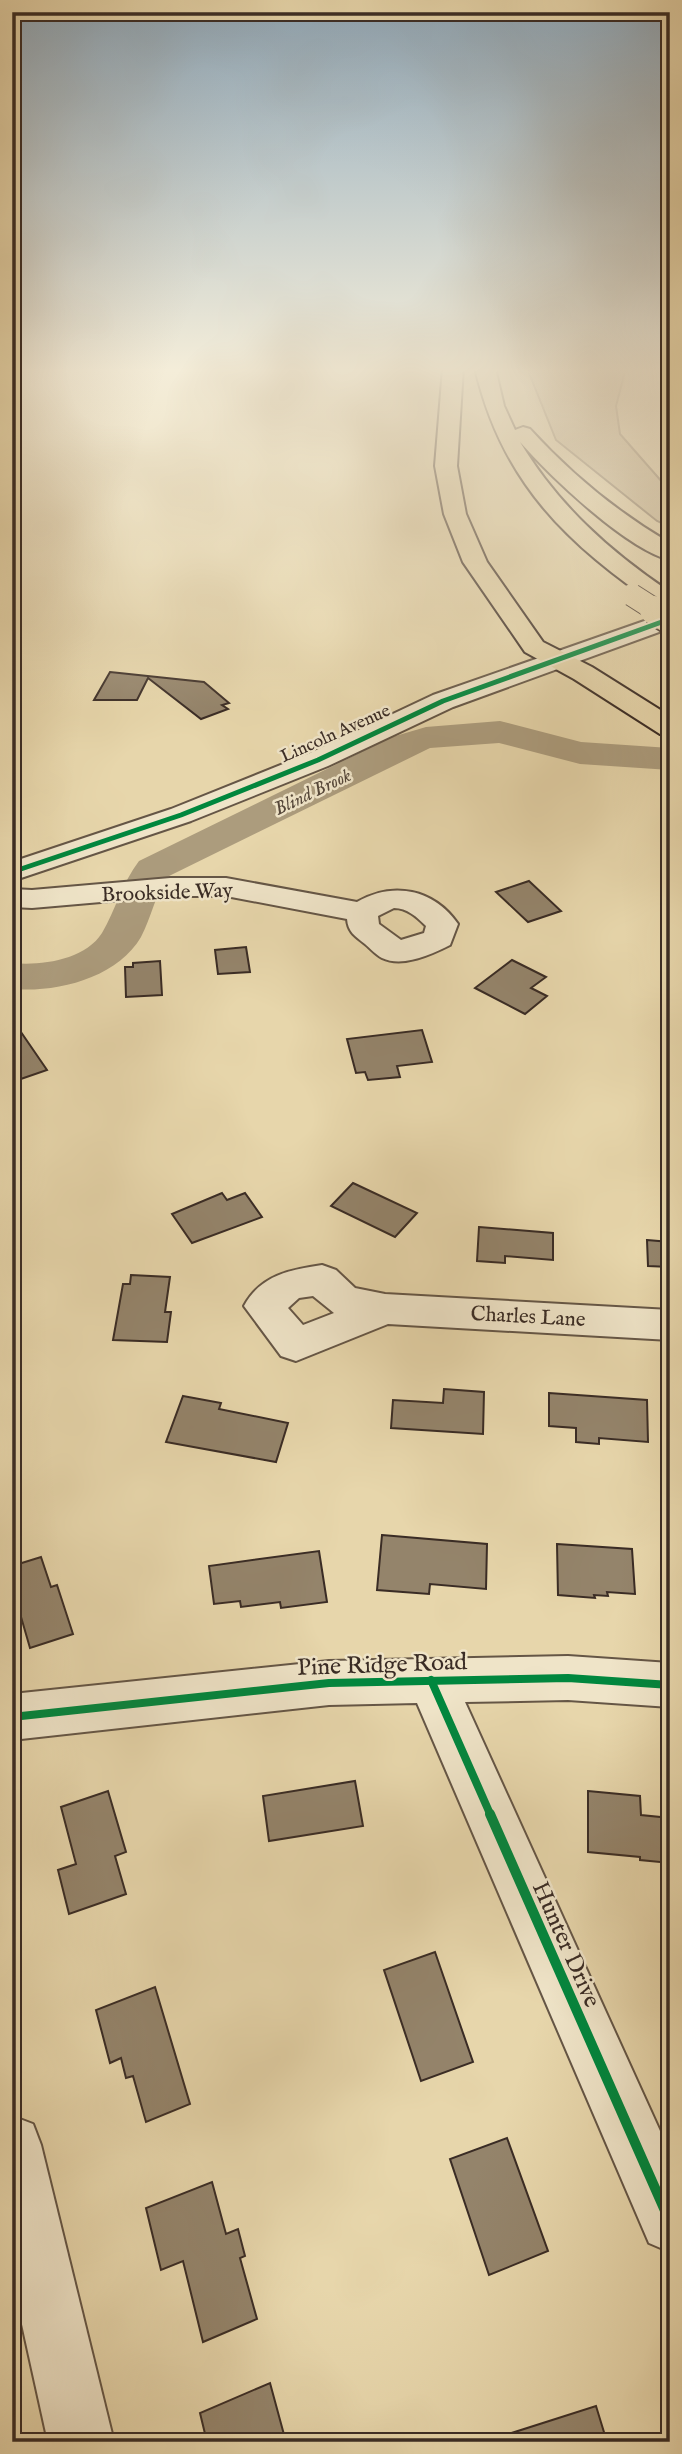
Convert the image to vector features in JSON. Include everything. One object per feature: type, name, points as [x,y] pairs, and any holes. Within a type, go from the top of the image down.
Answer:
[{"type":"highway","points":[[450,483],[455,514],[475,562],[530,642],[670,728]]},
{"type":"highway","points":[[511,483],[565,542],[651,596]]},
{"type":"highway","points":[[533,483],[586,540],[651,596],[670,619]]},
{"type":"highway","points":[[572,483],[600,507],[670,553]]},
{"type":"street","name":"Lincoln Avenue","points":[[19,862],[194,810],[318,760],[443,701],[670,619]]},
{"type":"street","name":"Brookside Way","points":[[12,898],[32,899],[170,887],[226,887],[362,912]]},
{"type":"street","name":"Charles Lane","points":[[385,1309],[670,1325]]},
{"type":"street","name":"Pine Ridge Road","points":[[12,1717],[329,1683],[568,1678],[670,1685]]},
{"type":"street","name":"Hunter Drive","points":[[431,1680],[670,2222]]},
{"type":"street","points":[[12,2145],[28,2280],[81,2442]]},
{"type":"shaded area","points":[[609,483],[663,483],[670,491],[670,527],[657,521]]},
{"type":"building","points":[[110,672],[204,682],[229,703],[222,705],[228,709],[201,719],[148,678],[137,700],[94,700]]},
{"type":"building","points":[[529,881],[561,911],[528,922],[496,892]]},
{"type":"building","points":[[246,947],[250,972],[218,974],[215,950]]},
{"type":"building","points":[[512,960],[546,977],[531,988],[547,996],[525,1014],[475,988]]},
{"type":"building","points":[[160,961],[162,995],[126,997],[125,967],[133,967],[133,963]]},
{"type":"building","points":[[12,1019],[47,1070],[12,1082]]},
{"type":"building","points":[[422,1030],[432,1062],[397,1066],[400,1077],[368,1080],[365,1072],[356,1073],[347,1039]]},
{"type":"building","points":[[353,1183],[417,1213],[395,1237],[331,1206]]},
{"type":"building","points":[[222,1193],[227,1200],[245,1193],[262,1217],[192,1243],[172,1214]]},
{"type":"building","points":[[479,1227],[553,1233],[553,1260],[505,1256],[505,1263],[477,1261]]},
{"type":"building","points":[[647,1240],[670,1242],[670,1267],[648,1266]]},
{"type":"building","points":[[131,1275],[170,1277],[165,1312],[171,1312],[167,1342],[113,1340],[123,1284],[130,1284]]},
{"type":"building","points":[[444,1389],[484,1392],[483,1434],[391,1428],[393,1400],[443,1403]]},
{"type":"building","points":[[549,1393],[647,1400],[648,1442],[599,1438],[599,1444],[576,1442],[576,1428],[549,1426]]},
{"type":"building","points":[[183,1396],[221,1403],[219,1409],[288,1423],[276,1462],[166,1442]]},
{"type":"building","points":[[382,1535],[487,1544],[486,1589],[430,1584],[429,1594],[377,1590]]},
{"type":"building","points":[[557,1544],[632,1549],[635,1594],[607,1592],[608,1596],[594,1595],[595,1598],[558,1595]]},
{"type":"building","points":[[319,1551],[327,1602],[281,1608],[280,1602],[241,1607],[240,1601],[214,1604],[209,1566]]},
{"type":"building","points":[[41,1557],[51,1587],[57,1585],[73,1634],[30,1648],[17,1603],[12,1605],[12,1566]]},
{"type":"building","points":[[355,1781],[363,1826],[269,1841],[263,1796]]},
{"type":"building","points":[[108,1791],[126,1852],[115,1856],[126,1894],[69,1914],[58,1870],[76,1864],[61,1807]]},
{"type":"building","points":[[588,1791],[640,1796],[641,1815],[670,1818],[670,1863],[588,1852]]},
{"type":"building","points":[[435,1952],[473,2062],[421,2081],[384,1970]]},
{"type":"building","points":[[155,1987],[190,2104],[146,2122],[133,2076],[126,2078],[121,2058],[110,2063],[96,2010]]},
{"type":"building","points":[[507,2138],[548,2251],[489,2275],[450,2159]]},
{"type":"building","points":[[212,2182],[226,2234],[238,2229],[245,2256],[240,2258],[257,2319],[203,2342],[183,2261],[161,2270],[146,2208]]},
{"type":"building","points":[[270,2383],[286,2442],[207,2442],[200,2413]]},
{"type":"building","points":[[596,2406],[607,2442],[500,2442],[499,2437]]},
{"type":"waterway","name":"Blind Brook","points":[[12,976],[39,977],[55,974],[87,964],[101,956],[120,937],[138,893],[153,869],[405,745],[426,738],[500,732],[580,753],[670,759]]},
{"type":"cycle path","points":[[12,872],[181,815],[318,760],[443,701],[670,619]]},
{"type":"cycle path","points":[[12,1717],[329,1683],[568,1678],[670,1685]]},
{"type":"cycle path","points":[[431,1680],[670,2222]]}]
